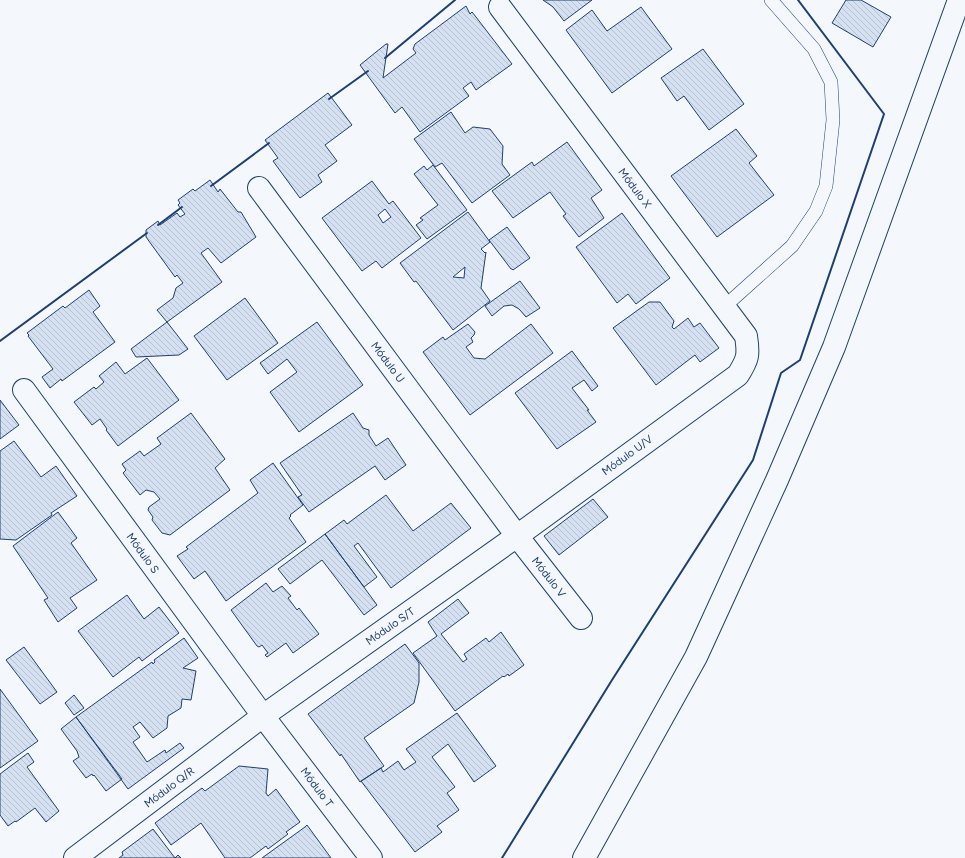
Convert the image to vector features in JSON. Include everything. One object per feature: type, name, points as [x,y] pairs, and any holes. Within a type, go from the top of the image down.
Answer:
[{"type":"street","points":[[584,858],[696,657],[777,480],[834,347],[959,0]]},
{"type":"street","name":"Módulo X","points":[[500,7],[746,336],[748,348],[746,362],[738,375]]},
{"type":"street","name":"Módulo U","points":[[259,188],[517,536]]},
{"type":"street","name":"Módulo U/V","points":[[517,536],[738,375]]},
{"type":"street","name":"Módulo S","points":[[24,390],[263,716]]},
{"type":"street","name":"Módulo V","points":[[517,536],[581,618]]},
{"type":"street","name":"Módulo S/T","points":[[263,716],[517,536]]},
{"type":"street","name":"Módulo Q/R","points":[[75,858],[263,716]]},
{"type":"street","name":"Módulo T","points":[[263,716],[371,858]]},
{"type":"lane","points":[[724,307],[792,246],[816,211],[826,186],[833,120],[831,82],[814,49],[771,0]]},
{"type":"building","points":[[543,0],[592,0],[564,21],[553,7]]},
{"type":"building","points":[[846,0],[861,0],[891,17],[873,47],[832,23]]},
{"type":"building","points":[[466,6],[470,14],[472,12],[512,64],[476,90],[471,82],[463,88],[469,96],[420,132],[402,107],[395,113],[360,65],[388,44],[383,78],[416,53],[413,49],[415,44]]},
{"type":"building","points":[[641,7],[672,49],[612,93],[566,30],[592,10],[607,31]]},
{"type":"building","points":[[703,49],[744,104],[709,130],[684,96],[677,101],[661,78]]},
{"type":"building","points":[[328,93],[352,125],[325,145],[337,161],[318,175],[322,182],[300,198],[273,161],[278,158],[265,140]]},
{"type":"building","points":[[451,112],[465,133],[473,127],[490,129],[503,146],[502,164],[510,175],[472,203],[442,163],[435,167],[414,139]]},
{"type":"building","points":[[736,129],[757,156],[749,163],[774,195],[717,237],[671,176]]},
{"type":"building","points":[[567,142],[602,190],[591,198],[604,218],[579,237],[563,216],[566,214],[550,192],[513,218],[492,191],[532,162],[534,166]]},
{"type":"building","points":[[433,165],[467,210],[427,239],[416,225],[423,220],[420,218],[438,205],[414,174],[424,166],[427,170]]},
{"type":"building","points":[[210,180],[218,192],[220,189],[238,212],[241,212],[256,237],[221,263],[208,248],[201,253],[222,282],[167,322],[157,310],[173,298],[176,288],[183,283],[177,275],[175,277],[146,237],[146,230],[158,221],[160,225],[177,213],[180,217],[185,214],[178,205],[180,203],[178,200],[193,189],[195,191]]},
{"type":"building","points":[[372,181],[389,204],[393,201],[421,238],[382,268],[376,261],[362,271],[322,218]],"holes":[[[385,209],[391,217],[383,223],[378,215]]]},
{"type":"building","points":[[468,212],[490,242],[481,249],[485,253],[486,252],[481,288],[490,301],[453,330],[416,281],[414,282],[400,263]],"holes":[[[465,267],[464,278],[453,277]]]},
{"type":"building","points":[[622,213],[670,278],[636,304],[628,294],[617,303],[576,247]]},
{"type":"building","points":[[507,227],[530,258],[513,270],[489,240]]},
{"type":"building","points":[[520,281],[540,308],[526,317],[519,309],[512,305],[504,306],[492,316],[485,306]]},
{"type":"building","points":[[89,290],[100,306],[93,312],[115,342],[62,381],[61,379],[50,388],[42,377],[53,369],[27,333],[63,306],[65,308]]},
{"type":"building","points":[[245,298],[278,343],[227,380],[194,336]]},
{"type":"building","points":[[649,302],[660,302],[674,321],[672,327],[674,329],[688,318],[694,327],[700,323],[719,348],[700,362],[695,355],[656,385],[613,328]]},
{"type":"building","points":[[167,322],[188,349],[179,355],[136,357],[131,349]]},
{"type":"building","points":[[317,322],[363,385],[299,432],[270,392],[297,372],[287,359],[268,374],[260,363]]},
{"type":"building","points":[[468,324],[475,332],[471,338],[473,342],[466,347],[474,358],[485,359],[531,324],[553,353],[470,415],[423,352],[443,337],[445,340]]},
{"type":"building","points":[[572,351],[598,386],[592,391],[584,380],[572,388],[589,410],[587,410],[596,422],[557,449],[515,393]]},
{"type":"building","points":[[147,358],[179,400],[118,446],[100,419],[92,425],[74,402],[94,387],[96,389],[104,382],[99,376],[116,362],[125,374]]},
{"type":"building","points":[[0,400],[19,425],[0,439]]},
{"type":"building","points":[[191,413],[225,459],[215,468],[230,490],[170,535],[162,533],[152,520],[153,517],[148,510],[149,507],[160,499],[154,492],[146,490],[140,495],[123,473],[126,470],[122,464],[140,451],[144,456],[161,444],[157,438]]},
{"type":"building","points":[[353,413],[363,428],[369,430],[369,435],[376,446],[388,438],[406,465],[385,480],[375,466],[309,512],[298,497],[302,495],[280,463]]},
{"type":"building","points":[[14,441],[41,477],[56,466],[77,496],[51,513],[52,515],[16,540],[0,539],[0,451]]},
{"type":"building","points":[[273,463],[303,505],[290,515],[291,516],[289,518],[306,542],[226,601],[205,571],[194,579],[177,556],[188,549],[186,547],[258,493],[250,480]]},
{"type":"building","points":[[386,495],[413,531],[451,503],[471,528],[391,588],[358,543],[354,546],[377,577],[364,587],[325,534],[344,520],[347,524]]},
{"type":"building","points":[[593,499],[608,517],[559,555],[544,536]]},
{"type":"building","points":[[58,512],[77,538],[71,543],[97,580],[70,598],[77,608],[58,622],[44,600],[48,598],[13,546]]},
{"type":"building","points":[[325,534],[377,605],[364,615],[322,560],[290,584],[278,569]]},
{"type":"building","points":[[266,583],[273,592],[282,586],[291,596],[288,598],[297,610],[299,608],[319,634],[293,653],[286,643],[267,657],[265,655],[268,653],[262,645],[259,647],[257,646],[231,610]]},
{"type":"building","points":[[127,595],[144,619],[159,607],[179,633],[142,661],[139,657],[113,677],[78,631]]},
{"type":"building","points":[[458,599],[469,613],[441,634],[463,662],[467,659],[464,654],[486,638],[489,642],[501,632],[524,665],[509,676],[508,674],[504,677],[503,676],[455,711],[413,653],[437,636],[428,622]]},
{"type":"building","points":[[184,638],[198,658],[183,668],[196,671],[191,700],[182,699],[181,708],[168,716],[167,728],[153,738],[140,722],[133,727],[140,737],[133,742],[147,762],[165,750],[166,753],[180,743],[184,748],[128,789],[76,717],[152,662],[153,664],[155,662],[154,660]]},
{"type":"building","points":[[405,644],[419,663],[419,682],[414,703],[364,738],[384,766],[360,782],[341,754],[340,756],[308,714]]},
{"type":"building","points":[[24,647],[57,692],[40,704],[6,660]]},
{"type":"building","points":[[0,689],[38,741],[0,768]]},
{"type":"building","points":[[74,695],[84,708],[74,715],[65,703]]},
{"type":"building","points":[[457,713],[496,766],[474,782],[448,744],[432,757],[455,787],[447,793],[459,810],[437,826],[442,832],[415,852],[361,781],[381,768],[383,772],[398,761],[404,770],[416,762],[406,749]]},
{"type":"building","points":[[76,717],[122,779],[106,791],[94,775],[93,776],[92,774],[86,778],[73,761],[79,757],[77,751],[61,729]]},
{"type":"building","points":[[28,753],[34,762],[27,767],[59,811],[46,822],[35,808],[8,826],[0,815],[0,774]]},
{"type":"building","points":[[239,766],[268,769],[266,793],[268,796],[276,789],[300,822],[286,832],[288,834],[268,849],[266,846],[250,858],[225,858],[201,823],[171,845],[155,823],[202,788],[205,791]]},
{"type":"building","points":[[307,825],[331,858],[262,858],[305,827]]},
{"type":"building","points":[[153,829],[175,858],[119,858],[123,855],[122,852]]},
{"type":"wall","points":[[385,58],[455,0]]},
{"type":"wall","points":[[502,858],[612,680],[753,460],[781,373],[800,360],[884,114],[798,0]]},
{"type":"wall","points":[[329,99],[368,71]]},
{"type":"wall","points":[[211,186],[269,143]]},
{"type":"wall","points":[[158,225],[182,207]]},
{"type":"wall","points":[[0,341],[147,233]]}]
